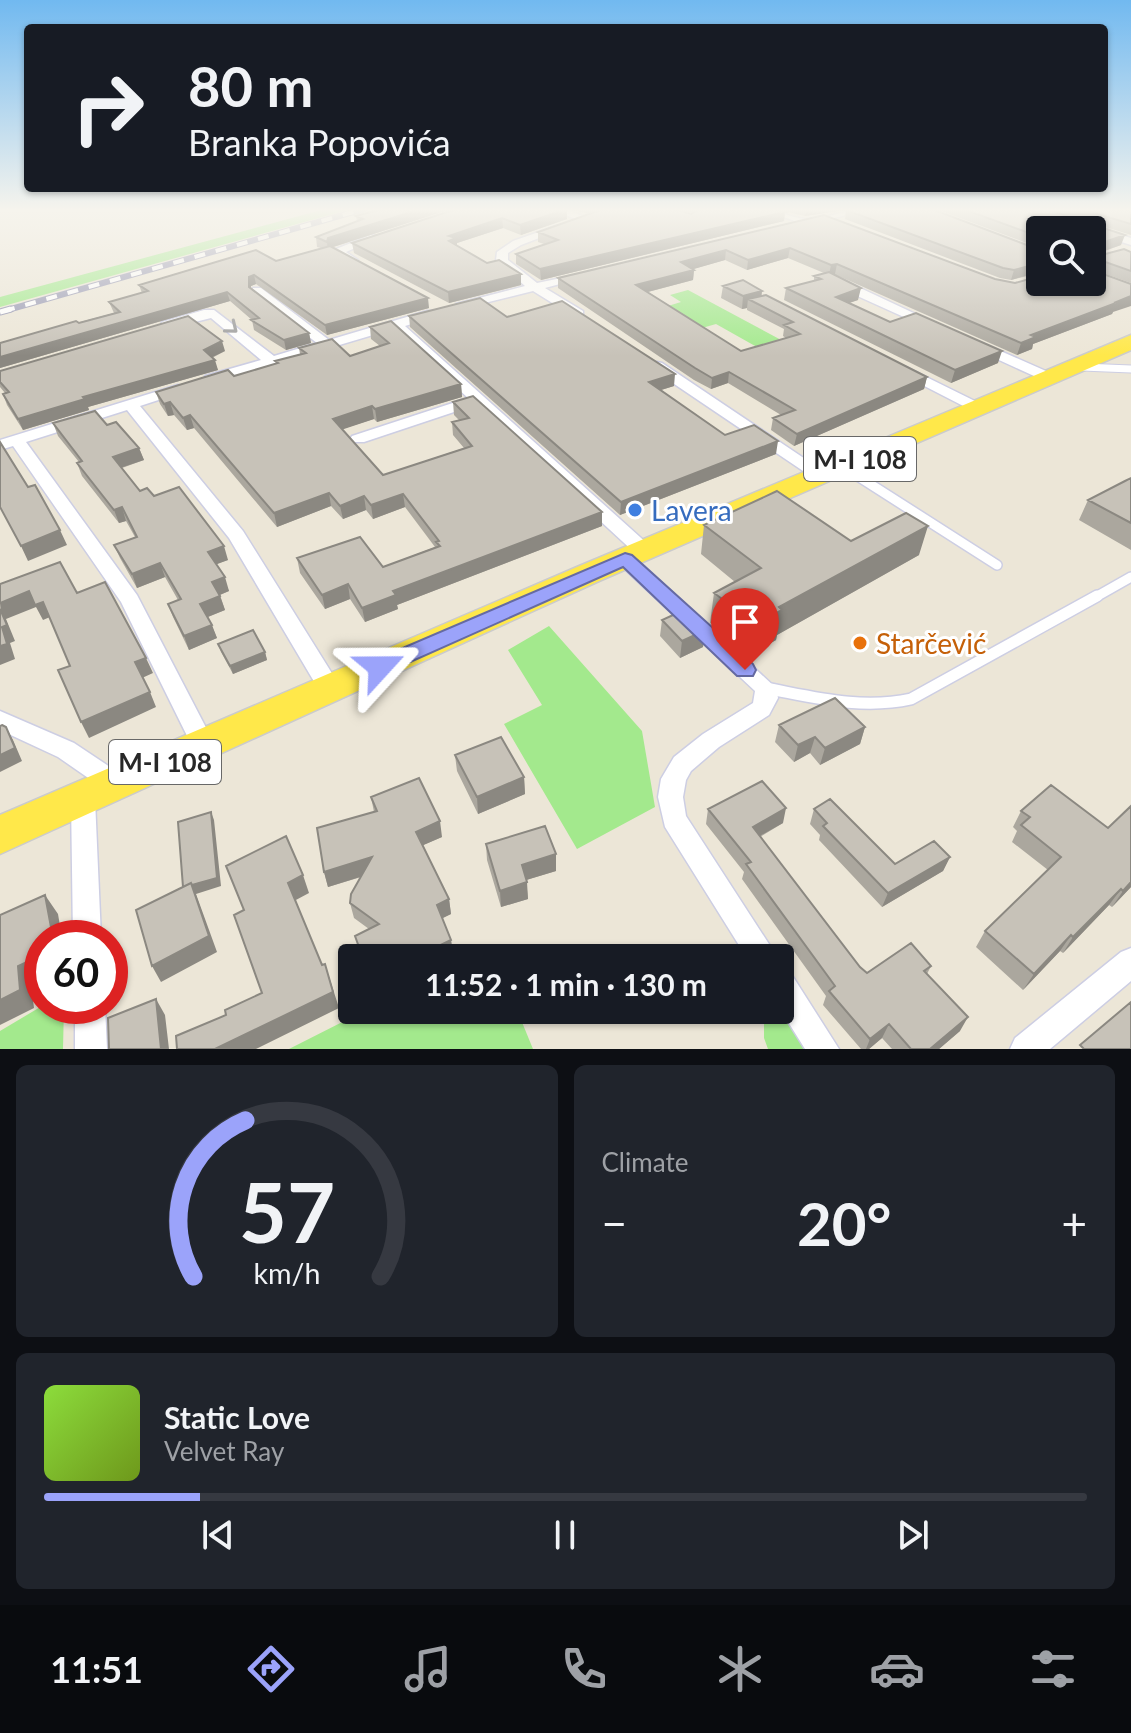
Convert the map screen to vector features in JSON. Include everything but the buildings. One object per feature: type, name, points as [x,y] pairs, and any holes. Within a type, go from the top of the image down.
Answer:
[{"type":"main road","name":"M-I 108","points":[[0,835],[634,555],[1131,342]]},
{"type":"street","points":[[349,258],[370,270]]},
{"type":"street","points":[[502,258],[507,268],[595,325]]},
{"type":"street","points":[[200,382],[395,324],[596,272]]},
{"type":"street","points":[[834,281],[945,331]]},
{"type":"street","points":[[257,291],[326,344]]},
{"type":"street","points":[[426,299],[440,306]]},
{"type":"street","points":[[156,328],[214,314],[270,360]]},
{"type":"street","points":[[395,324],[480,399],[765,688],[767,698],[761,709],[696,750],[681,764],[673,778],[669,805],[674,819],[755,944]]},
{"type":"street","points":[[973,343],[1061,372]]},
{"type":"street","points":[[647,359],[831,471]]},
{"type":"street","points":[[888,362],[978,408]]},
{"type":"street","points":[[186,387],[6,441],[130,600],[203,745]]},
{"type":"street","points":[[358,439],[480,399]]},
{"type":"street","points":[[130,404],[237,535],[330,689]]},
{"type":"street","points":[[0,720],[66,750],[100,791],[89,920]]},
{"type":"street","points":[[1026,1049],[1131,962]]},
{"type":"street","points":[[794,1004],[823,1049]]},
{"type":"street","points":[[90,1024],[91,1049]]},
{"type":"lane","points":[[1061,372],[1131,369]]},
{"type":"lane","points":[[831,471],[997,565]]},
{"type":"lane","points":[[765,688],[874,706],[911,699],[1131,577]]},
{"type":"green space","points":[[144,258],[176,258],[0,307],[0,297]]},
{"type":"green space","points":[[688,290],[828,365],[805,374],[716,324],[695,330],[658,309],[681,302],[670,295]]},
{"type":"green space","points":[[549,626],[642,731],[655,807],[577,849],[504,724],[542,705],[508,650]]},
{"type":"green space","points":[[24,1017],[24,1024],[64,1024],[63,1049],[0,1049],[0,1031]]},
{"type":"green space","points":[[338,1024],[523,1024],[533,1049],[289,1049]]},
{"type":"green space","points":[[764,1024],[793,1024],[810,1049],[768,1049]]},
{"type":"railway","points":[[4,311],[191,258]]},
{"type":"railway","points":[[0,312],[11,309]]},
{"type":"place","name":"Lavera","points":[[635,510]]},
{"type":"place","name":"Starčević","points":[[860,643]]},
{"type":"route","points":[[380,667],[625,559],[745,670]]}]
